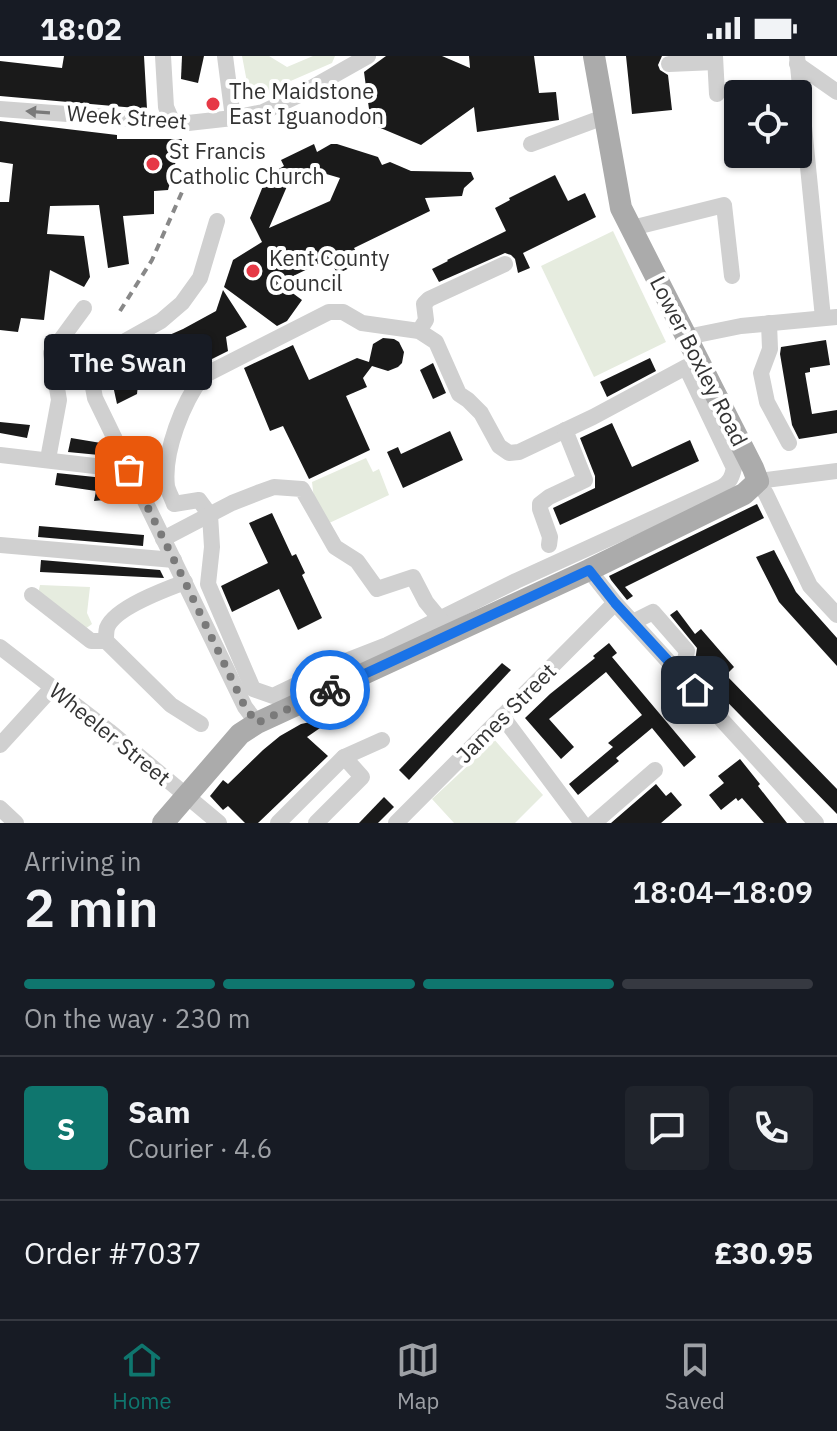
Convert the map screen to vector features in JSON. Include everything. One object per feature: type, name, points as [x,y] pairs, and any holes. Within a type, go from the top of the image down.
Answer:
[{"type":"main road","name":"Lower Boxley Road","points":[[594,56],[621,208],[758,481]]},
{"type":"main road","points":[[163,823],[240,734],[257,723],[589,570],[744,494],[758,481]]},
{"type":"street","points":[[163,56],[166,107],[172,121]]},
{"type":"street","points":[[225,56],[233,118]]},
{"type":"street","name":"Week Street","points":[[0,109],[188,123],[233,118],[263,112],[361,58]]},
{"type":"street","points":[[669,64],[715,59],[717,94]]},
{"type":"street","points":[[797,60],[837,92]]},
{"type":"street","points":[[687,337],[741,326],[830,318],[797,60]]},
{"type":"street","points":[[531,144],[604,117]]},
{"type":"street","points":[[632,228],[724,205],[732,276]]},
{"type":"street","points":[[217,221],[200,278],[182,303],[161,321],[111,349],[100,359],[92,382],[95,398],[129,470],[245,707],[257,723]]},
{"type":"street","points":[[419,331],[426,320],[424,304],[429,299],[505,264]]},
{"type":"street","points":[[48,459],[59,400],[51,353],[84,308]]},
{"type":"street","points":[[329,312],[343,312],[362,323],[419,331],[436,342],[459,394],[481,413],[499,446],[509,453],[519,452],[565,430],[686,367],[734,468],[732,476],[728,484],[722,487],[273,696],[253,689],[208,584],[210,515],[199,500],[174,504],[167,486],[172,441],[190,393],[203,376],[329,312]]},
{"type":"street","points":[[769,323],[770,349],[761,373],[767,402],[789,443]]},
{"type":"street","points":[[549,545],[550,537],[540,504],[585,480],[565,430]]},
{"type":"street","points":[[0,455],[129,470]]},
{"type":"street","points":[[837,471],[758,481],[810,586],[837,615]]},
{"type":"street","points":[[163,539],[232,503],[274,487],[302,489],[335,547],[357,561],[377,589],[413,577],[426,602],[440,619]]},
{"type":"street","points":[[0,545],[174,560]]},
{"type":"street","points":[[589,570],[615,603],[816,823]]},
{"type":"street","points":[[106,641],[108,625],[120,613],[152,594],[185,582]]},
{"type":"street","points":[[32,595],[91,641],[106,641],[171,705],[201,724]]},
{"type":"street","name":"James Street","points":[[396,823],[615,603]]},
{"type":"street","name":"Wheeler Street","points":[[0,647],[109,731],[219,823]]},
{"type":"street","points":[[0,745],[52,688]]},
{"type":"street","points":[[502,716],[582,823]]},
{"type":"street","points":[[278,823],[344,757],[382,740]]},
{"type":"street","points":[[316,823],[362,777],[344,757]]},
{"type":"street","points":[[594,823],[655,770]]},
{"type":"street","points":[[0,808],[16,823]]},
{"type":"shaded area","points":[[242,56],[269,56],[287,67],[313,56],[335,56],[332,63],[286,83],[259,101],[250,98]]},
{"type":"shaded area","points":[[613,231],[666,342],[594,377],[541,266]]},
{"type":"shaded area","points":[[366,458],[373,472],[379,469],[389,495],[325,525],[314,499],[312,482]]},
{"type":"shaded area","points":[[40,585],[90,587],[87,613],[92,624],[85,629],[38,594]]},
{"type":"shaded area","points":[[493,738],[543,795],[515,823],[454,823],[432,799]]},
{"type":"building","points":[[64,56],[144,56],[147,109],[0,96],[0,61],[62,68]]},
{"type":"building","points":[[182,56],[204,56],[198,83],[181,79]]},
{"type":"building","points":[[386,56],[442,56],[470,68],[469,56],[534,56],[539,93],[556,92],[559,120],[477,132],[474,107],[421,145],[371,124],[364,72]]},
{"type":"building","points":[[626,56],[662,56],[658,65],[668,75],[672,110],[632,114]]},
{"type":"building","points":[[0,121],[117,135],[117,139],[182,139],[168,190],[154,191],[154,214],[123,216],[129,264],[108,268],[99,205],[50,206],[47,234],[84,236],[90,277],[84,287],[50,270],[44,320],[21,318],[18,332],[0,330],[0,202],[9,202],[13,164],[0,162]]},
{"type":"building","name":"Kent County Council","points":[[314,144],[317,152],[337,144],[378,157],[382,165],[390,162],[411,171],[471,172],[474,179],[464,188],[462,196],[425,198],[430,211],[354,248],[362,262],[337,274],[330,258],[279,283],[302,300],[287,321],[277,326],[224,287],[233,260],[262,242],[250,218],[270,174],[284,166],[281,160]],"holes":[[[316,171],[340,178],[330,201],[269,228],[288,184]]]},
{"type":"building","points":[[555,175],[568,201],[585,193],[596,217],[523,253],[530,268],[518,273],[515,259],[505,253],[439,282],[432,269],[506,231],[495,208]]},
{"type":"building","points":[[223,290],[247,327],[226,337],[228,351],[206,362],[205,348],[143,378],[137,394],[117,404],[112,381],[119,364],[133,351],[216,311]]},
{"type":"building","points":[[383,338],[399,342],[404,352],[402,363],[388,371],[372,366],[363,378],[367,387],[346,396],[370,450],[309,479],[283,426],[270,431],[244,368],[293,345],[309,380],[357,358],[369,362],[373,344]]},
{"type":"building","points":[[826,340],[830,365],[810,368],[810,372],[805,373],[812,414],[837,410],[837,433],[799,439],[792,425],[781,347]]},
{"type":"building","points":[[650,358],[656,371],[607,397],[600,382]]},
{"type":"building","points":[[433,363],[446,393],[433,399],[420,370]]},
{"type":"building","points":[[0,422],[30,425],[27,438],[0,433]]},
{"type":"building","points":[[612,423],[632,467],[690,440],[699,461],[560,525],[553,508],[595,488],[595,476],[580,438]]},
{"type":"building","points":[[450,431],[463,460],[403,488],[387,452],[398,447],[401,454]]},
{"type":"building","points":[[71,438],[101,443],[99,455],[68,452]]},
{"type":"building","points":[[57,473],[123,480],[122,491],[107,489],[104,500],[94,501],[96,491],[55,485]]},
{"type":"building","points":[[757,504],[764,518],[625,587],[633,596],[627,600],[611,580],[609,576]]},
{"type":"building","points":[[272,513],[292,556],[296,554],[322,618],[298,630],[279,589],[232,612],[221,586],[268,563],[249,523]]},
{"type":"building","points":[[39,526],[144,535],[143,546],[38,537]]},
{"type":"building","points":[[774,550],[796,592],[837,638],[837,666],[779,602],[756,557]]},
{"type":"building","points":[[41,560],[160,570],[164,578],[40,572]]},
{"type":"building","points":[[677,610],[695,634],[701,629],[734,667],[726,675],[837,789],[837,814],[694,668],[697,648],[670,615]]},
{"type":"building","points":[[609,643],[617,653],[612,657],[696,757],[684,767],[652,728],[578,795],[569,784],[613,747],[608,743],[642,715],[606,672],[549,719],[574,747],[561,759],[525,718]]},
{"type":"building","points":[[502,663],[511,670],[409,780],[399,770]]},
{"type":"building","points":[[315,721],[323,726],[307,737],[328,756],[258,823],[245,823],[228,806],[223,810],[210,796],[223,780],[228,784],[280,736],[301,724]]},
{"type":"building","points":[[740,759],[787,823],[764,823],[742,798],[738,801],[736,798],[721,810],[709,795],[724,783],[718,776]]},
{"type":"building","points":[[656,784],[666,796],[671,792],[682,805],[661,823],[611,823]]},
{"type":"building","points":[[384,797],[394,807],[378,823],[359,823]]},
{"type":"railway","points":[[120,311],[152,260],[182,192]]},
{"type":"way so far","points":[[129,470],[245,707],[257,723],[330,690]]},
{"type":"place","name":"The Maidstone East Iguanodon","points":[[213,104]]},
{"type":"place","name":"St Francis Catholic Church","points":[[153,164]]},
{"type":"place","name":"Kent County Council","points":[[253,271]]},
{"type":"place","name":"The Swan","points":[[129,470]]},
{"type":"route","points":[[330,690],[589,570],[695,690]]}]
